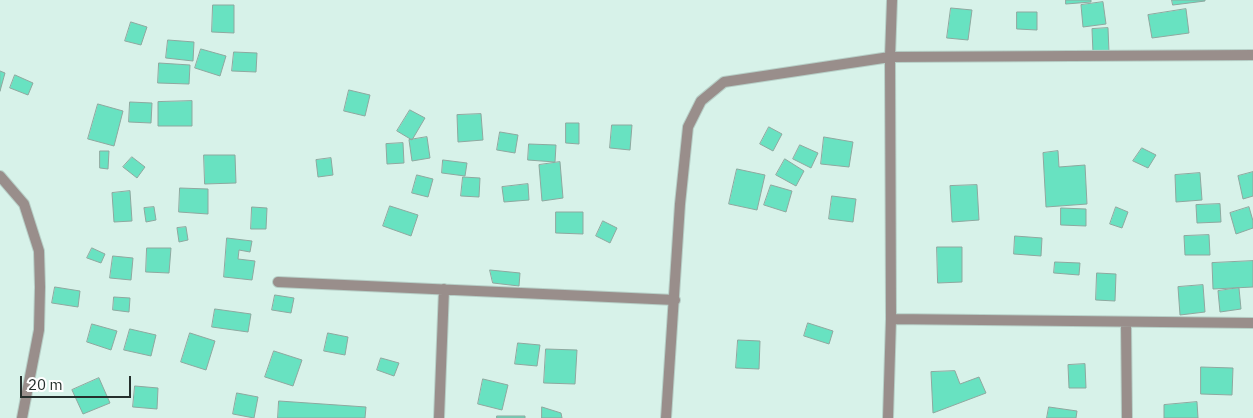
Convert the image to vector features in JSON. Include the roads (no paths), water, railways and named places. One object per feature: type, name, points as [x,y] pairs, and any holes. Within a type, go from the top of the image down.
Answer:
[{"type":"street","points":[[888,418],[891,318],[890,57],[892,0]]},
{"type":"street","points":[[666,418],[680,204],[688,127],[701,102],[724,82],[890,57],[1253,55]]},
{"type":"street","points":[[0,176],[24,204],[39,251],[38,330],[22,418]]},
{"type":"street","points":[[278,282],[674,300]]},
{"type":"street","points":[[439,418],[444,289]]},
{"type":"street","points":[[891,318],[1253,324]]},
{"type":"street","points":[[1126,323],[1127,418]]}]
